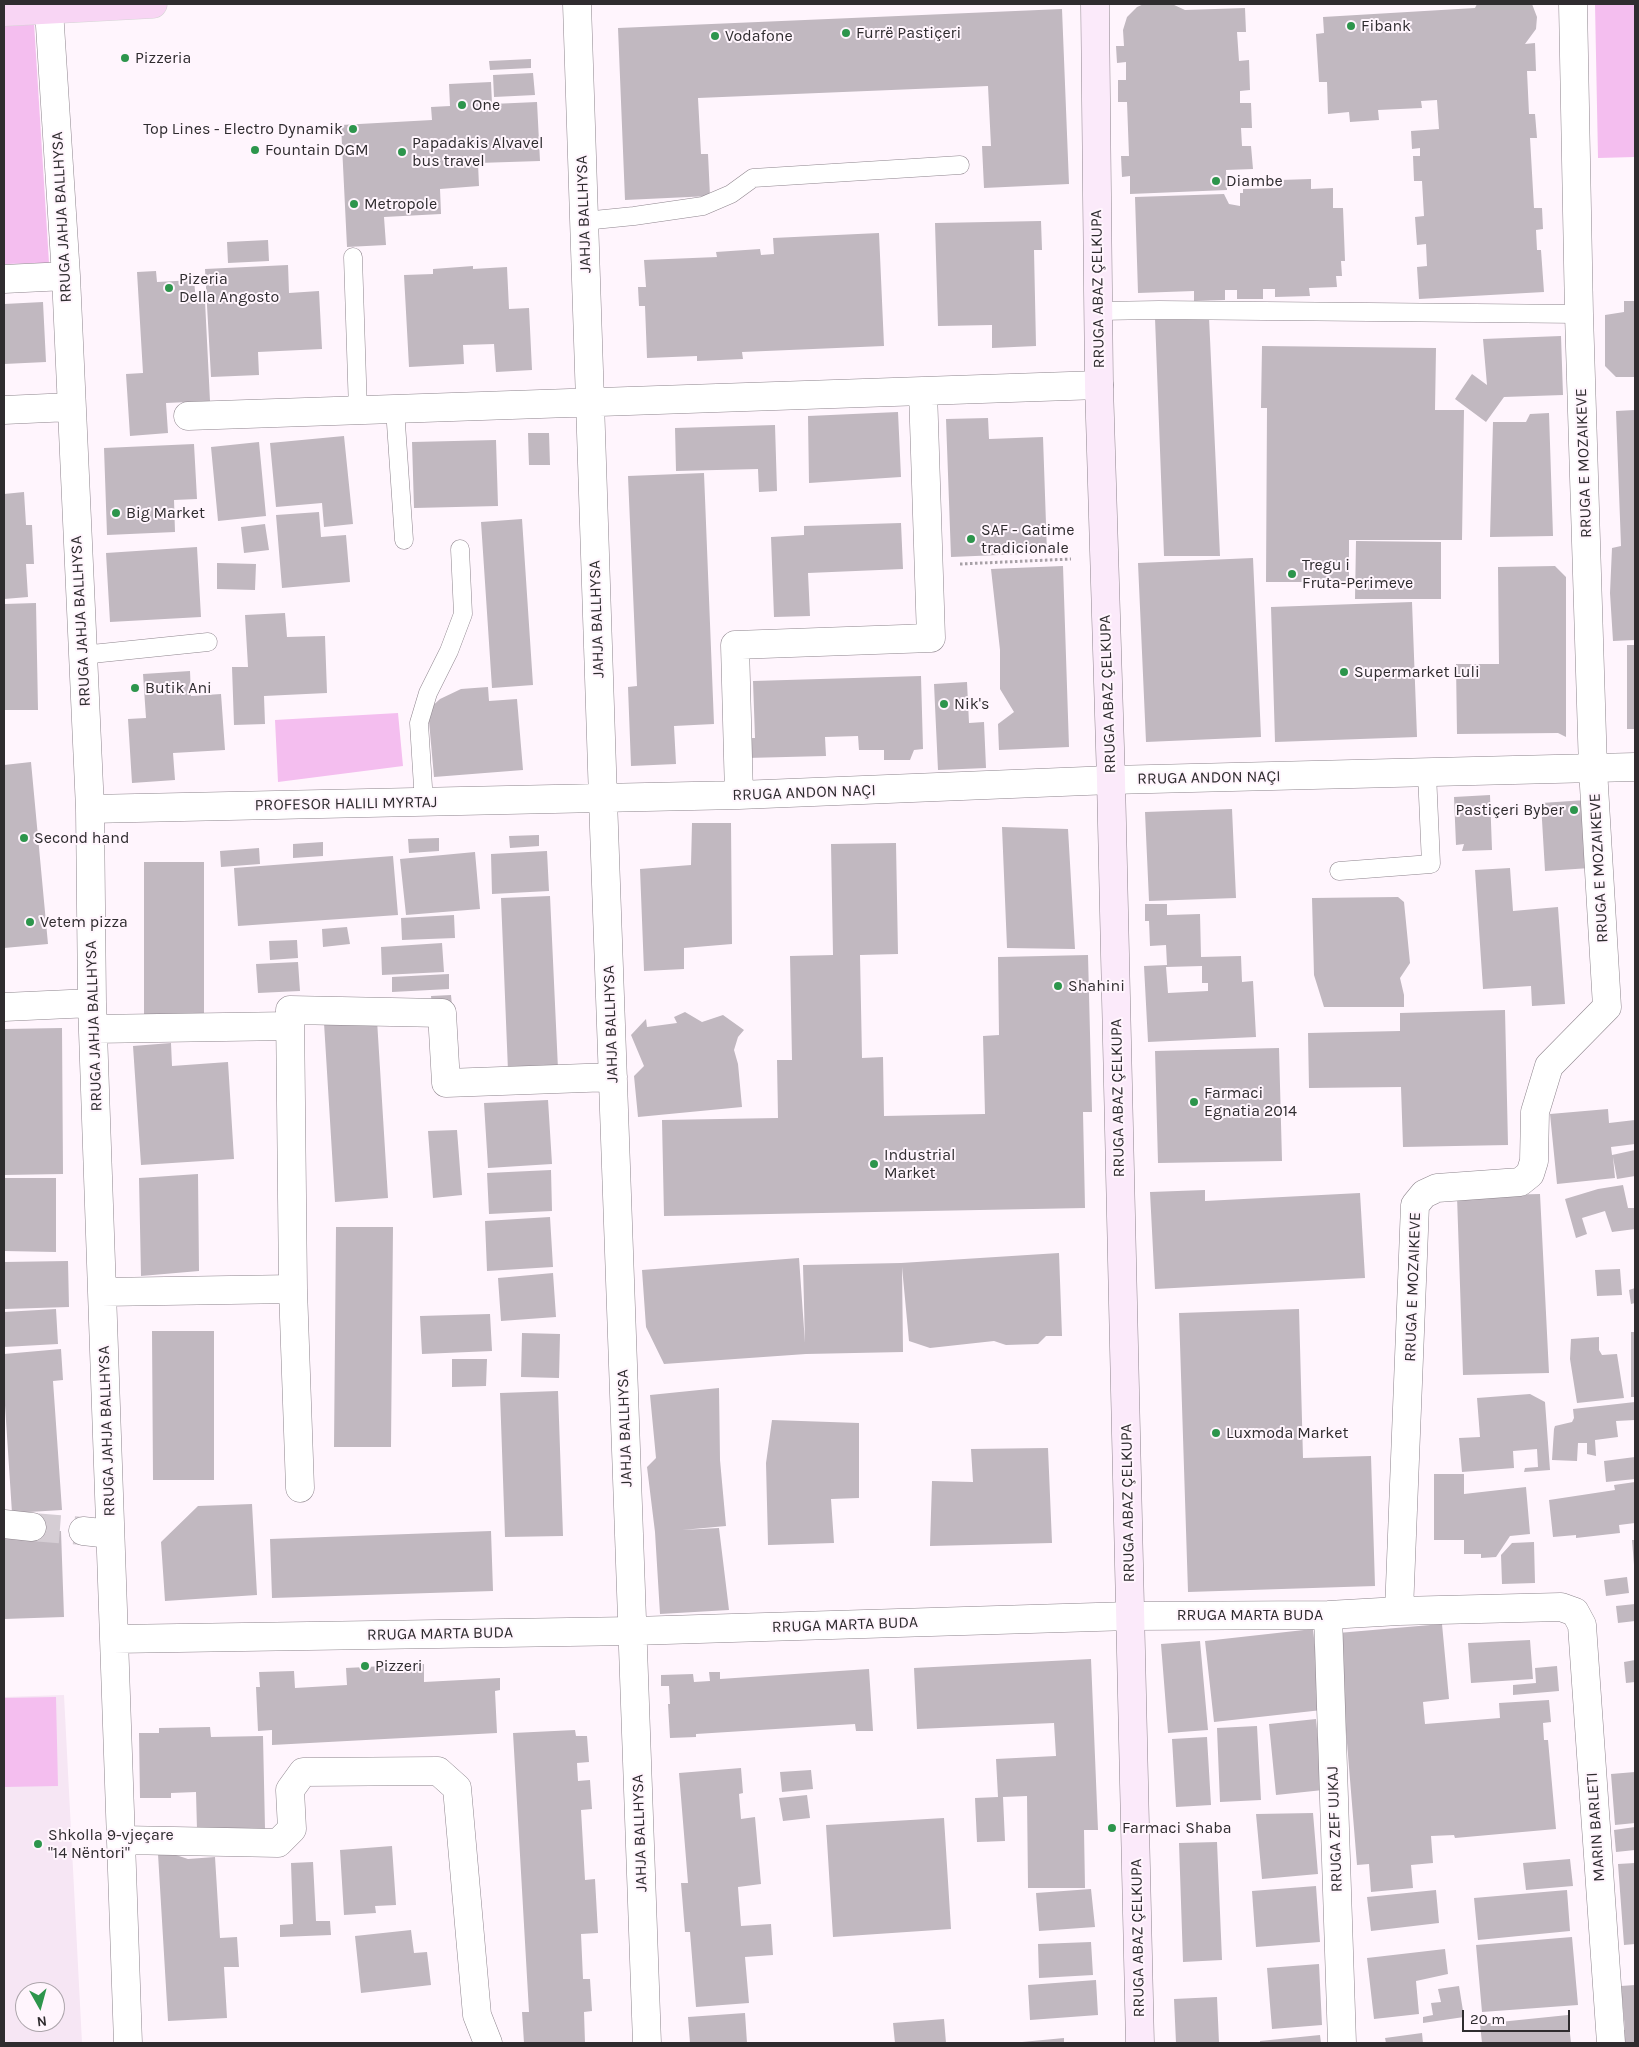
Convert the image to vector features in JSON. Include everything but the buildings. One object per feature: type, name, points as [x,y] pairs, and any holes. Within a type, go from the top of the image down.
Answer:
[{"type":"main road","points":[[4,12],[153,4]]},
{"type":"street","name":"JAHJA BALLHYSA","points":[[577,4],[647,2043]]},
{"type":"street","name":"RRUGA ABAZ ÇELKUPA","points":[[1095,4],[1099,385],[1111,780],[1140,2043]]},
{"type":"street","name":"RRUGA E MOZAIKEVE","points":[[1399,1611],[1415,1205],[1424,1194],[1437,1188],[1520,1182],[1530,1174],[1534,1161],[1535,1112],[1549,1066],[1607,1007],[1594,769],[1579,314],[1573,4]]},
{"type":"street","name":"RRUGA JAHJA BALLHYSA","points":[[49,10],[66,276],[90,809],[93,1016],[128,2043]]},
{"type":"street","points":[[4,279],[66,276]]},
{"type":"street","points":[[188,416],[1099,385]]},
{"type":"street","points":[[739,796],[735,645],[931,638],[923,391]]},
{"type":"street","points":[[4,410],[71,407]]},
{"type":"street","name":"RRUGA ANDON NAÇI","points":[[603,799],[739,796],[1111,780],[1635,767]]},
{"type":"street","name":"PROFESOR HALILI MYRTAJ","points":[[90,809],[603,799]]},
{"type":"street","points":[[4,1007],[93,1016],[290,1026]]},
{"type":"street","points":[[300,1488],[293,1289],[290,1010],[442,1013],[446,1083],[613,1077]]},
{"type":"street","points":[[102,1292],[293,1289]]},
{"type":"street","points":[[4,1524],[32,1527]]},
{"type":"street","points":[[83,1531],[110,1534]]},
{"type":"street","name":"RRUGA MARTA BUDA","points":[[114,1639],[633,1631],[1130,1616],[1328,1615],[1399,1611],[1561,1607],[1575,1612]]},
{"type":"street","name":"MARIN BARLETI","points":[[1575,1612],[1582,1625],[1612,2043]]},
{"type":"street","name":"RRUGA ZEF UJKAJ","points":[[1328,1615],[1342,2043]]},
{"type":"street","points":[[122,1840],[278,1843],[292,1829],[290,1790],[303,1772],[438,1771],[457,1788],[476,2015],[488,2043]]},
{"type":"lane","points":[[584,220],[634,216],[703,206],[732,194],[753,178],[960,165]]},
{"type":"lane","points":[[353,257],[358,411]]},
{"type":"lane","points":[[1098,311],[1579,314]]},
{"type":"lane","points":[[395,409],[404,540]]},
{"type":"lane","points":[[424,803],[418,723],[428,694],[449,651],[463,614],[460,549]]},
{"type":"lane","points":[[82,655],[208,642]]},
{"type":"lane","points":[[1339,872],[1431,864],[1427,773]]},
{"type":"path","points":[[929,565],[1104,557]]},
{"type":"shaded area","points":[[1595,4],[1635,4],[1635,157],[1598,158]]},
{"type":"shaded area","points":[[34,23],[49,263],[4,264],[4,24]]},
{"type":"shaded area","points":[[398,713],[403,766],[278,782],[275,720]]},
{"type":"shaded area","name":"Shkolla 9-vjeçare \"14 Nëntori\"","points":[[64,1695],[82,2043],[4,2043],[4,1697]]},
{"type":"shaded area","points":[[56,1697],[58,1786],[4,1787],[4,1698]]},
{"type":"tunnel","points":[[32,1527],[83,1531]]},
{"type":"place","name":"Fibank","points":[[1351,26]]},
{"type":"place","name":"Furrë Pastiçeri","points":[[846,33]]},
{"type":"place","name":"Vodafone","points":[[715,36]]},
{"type":"place","name":"Pizzeria","points":[[125,58]]},
{"type":"place","name":"One","points":[[462,105]]},
{"type":"place","name":"Top Lines - Electro Dynamik","points":[[353,129]]},
{"type":"place","name":"Fountain DGM","points":[[255,150]]},
{"type":"place","name":"Papadakis Alvavel bus travel","points":[[402,152]]},
{"type":"place","name":"Diambe","points":[[1216,181]]},
{"type":"place","name":"Metropole","points":[[354,204]]},
{"type":"place","name":"Pizeria Della Angosto","points":[[169,288]]},
{"type":"place","name":"Big Market","points":[[116,513]]},
{"type":"place","name":"SAF - Gatime tradicionale","points":[[971,539]]},
{"type":"place","name":"Tregu i Fruta-Perimeve","points":[[1292,574]]},
{"type":"place","name":"Supermarket Luli","points":[[1344,672]]},
{"type":"place","name":"Butik Ani","points":[[135,688]]},
{"type":"place","name":"Nik's","points":[[944,704]]},
{"type":"place","name":"Pastiçeri Byber","points":[[1574,810]]},
{"type":"place","name":"Second hand","points":[[24,838]]},
{"type":"place","name":"Vetem pizza","points":[[30,922]]},
{"type":"place","name":"Shahini","points":[[1058,986]]},
{"type":"place","name":"Farmaci Egnatia 2014","points":[[1194,1102]]},
{"type":"place","name":"Industrial Market","points":[[874,1164]]},
{"type":"place","name":"Luxmoda Market","points":[[1216,1433]]},
{"type":"place","name":"Pizzeri","points":[[365,1666]]},
{"type":"place","name":"Farmaci Shaba","points":[[1112,1828]]},
{"type":"place","name":"Shkolla 9-vjeçare \"14 Nëntori\"","points":[[38,1844]]}]
